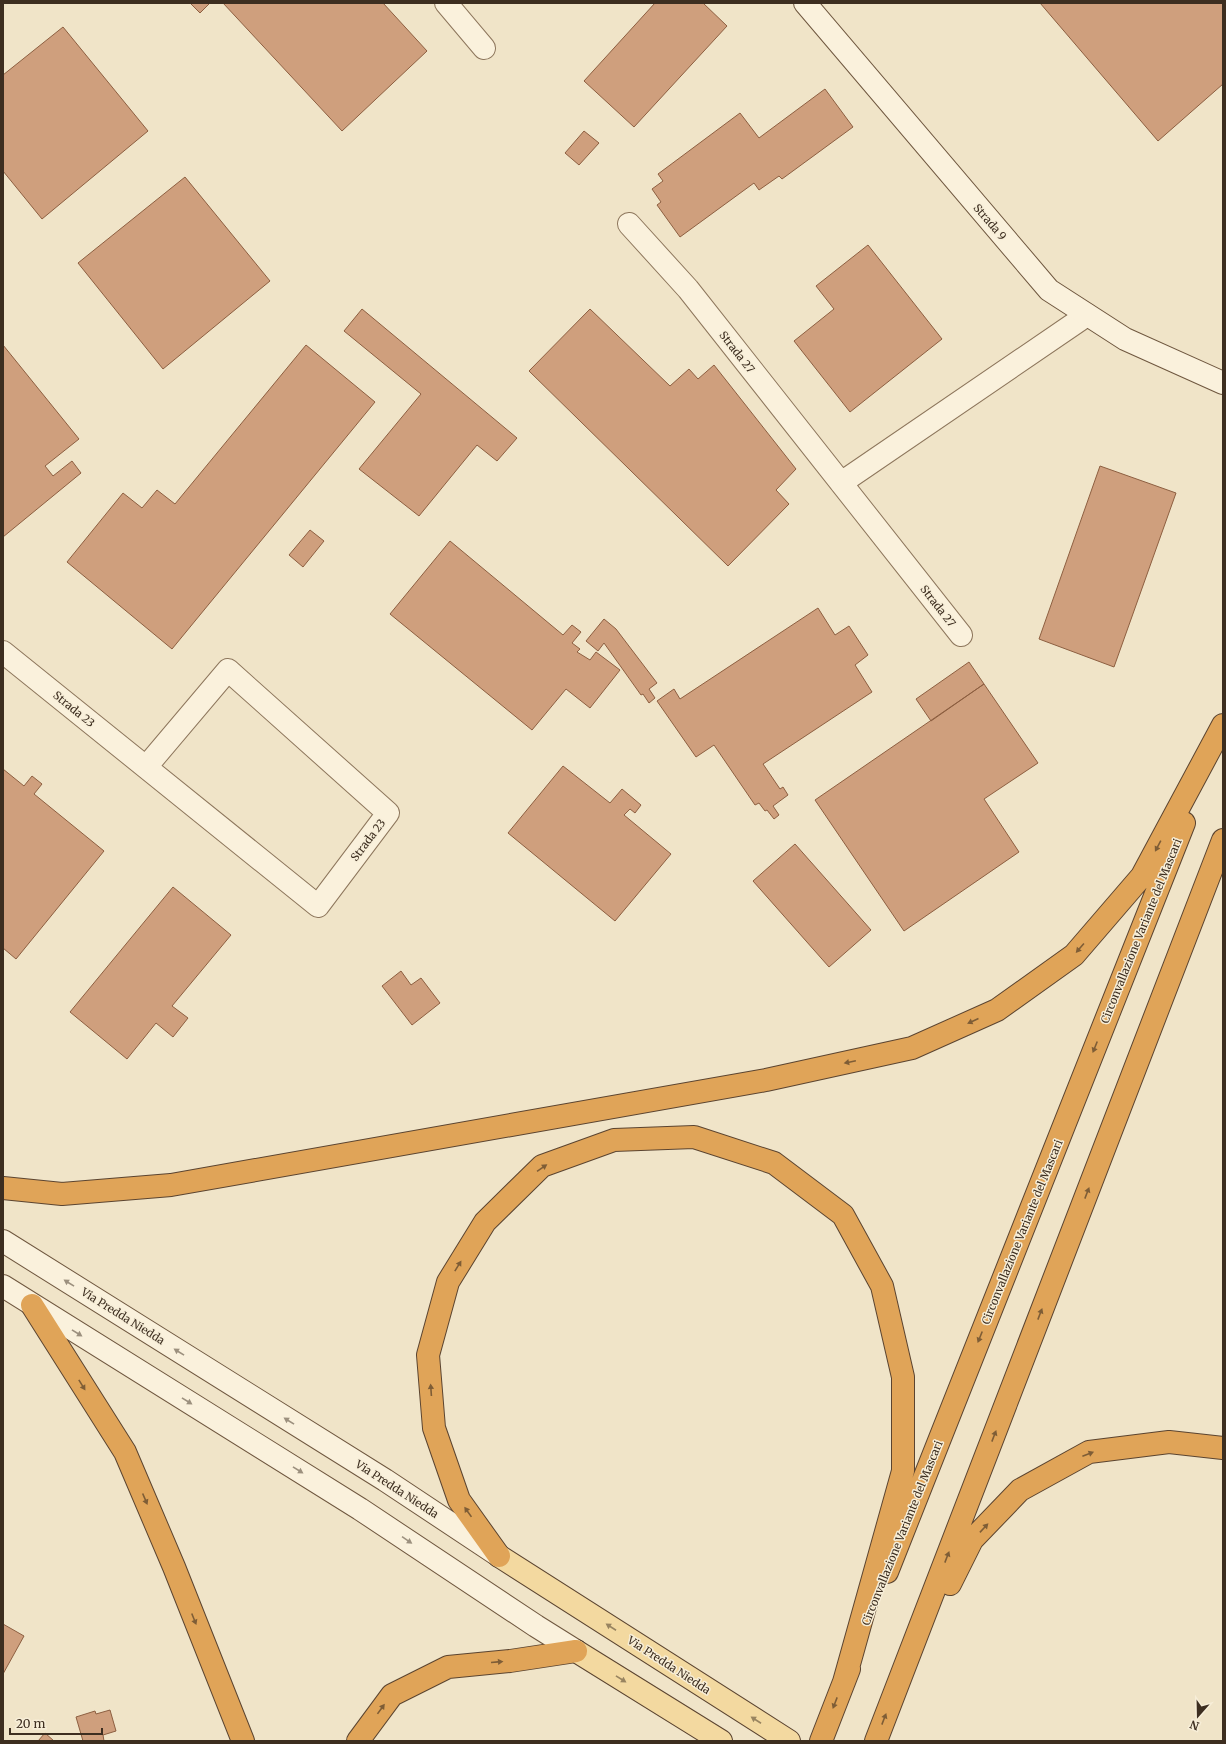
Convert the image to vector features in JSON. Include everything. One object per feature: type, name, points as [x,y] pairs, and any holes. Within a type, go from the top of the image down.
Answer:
[{"type":"highway","points":[[3,1188],[62,1194],[171,1185],[766,1080],[912,1048],[997,1010],[1074,954],[1142,876],[1223,724]]},
{"type":"highway","name":"Circonvallazione Variante del Mascari","points":[[824,1733],[1223,724]]},
{"type":"highway","points":[[876,1741],[1223,840]]},
{"type":"highway","points":[[498,1556],[460,1500],[434,1428],[428,1355],[448,1282],[485,1222],[542,1166],[614,1140],[694,1137],[774,1163],[843,1215],[882,1286],[903,1377],[903,1471],[844,1682]]},
{"type":"highway","points":[[32,1305],[125,1452],[174,1567],[242,1741]]},
{"type":"highway","points":[[893,1698],[972,1540],[1020,1490],[1090,1452],[1169,1442],[1223,1448]]},
{"type":"highway","points":[[358,1741],[392,1695],[448,1667],[510,1661],[576,1651]]},
{"type":"main road","name":"Via Predda Niedda","points":[[498,1556],[789,1741]]},
{"type":"main road","points":[[576,1651],[721,1741]]},
{"type":"street","points":[[446,3],[484,48]]},
{"type":"street","name":"Strada 9","points":[[805,3],[1049,290],[1125,340],[1223,383]]},
{"type":"street","name":"Strada 27","points":[[629,224],[688,289],[961,635]]},
{"type":"street","points":[[841,483],[1087,315]]},
{"type":"street","name":"Strada 23","points":[[3,652],[318,906],[388,813],[228,670],[146,767]]},
{"type":"street","name":"Via Predda Niedda","points":[[3,1241],[385,1480],[498,1556]]},
{"type":"street","points":[[3,1286],[360,1509],[576,1651]]},
{"type":"building","points":[[190,3],[210,3],[200,13]]},
{"type":"building","points":[[223,3],[383,3],[427,51],[342,131]]},
{"type":"building","points":[[655,3],[703,3],[727,26],[634,127],[584,81]]},
{"type":"building","points":[[1040,3],[1223,3],[1223,84],[1158,141]]},
{"type":"building","points":[[63,27],[148,131],[42,219],[3,171],[3,75]]},
{"type":"building","points":[[825,89],[853,127],[782,179],[779,176],[759,190],[754,183],[680,237],[657,205],[661,202],[652,189],[663,181],[658,174],[740,113],[759,138]]},
{"type":"building","points":[[584,131],[599,143],[579,165],[565,153]]},
{"type":"building","points":[[185,177],[270,281],[163,369],[78,263]]},
{"type":"building","points":[[868,245],[942,339],[850,412],[794,341],[834,309],[816,286]]},
{"type":"building","points":[[362,309],[517,438],[497,461],[477,445],[419,516],[359,469],[421,394],[344,331]]},
{"type":"building","points":[[590,309],[670,386],[689,369],[698,379],[714,365],[796,469],[776,490],[789,504],[728,566],[529,371]]},
{"type":"building","points":[[3,345],[79,439],[45,466],[53,476],[72,461],[81,473],[3,537]]},
{"type":"building","points":[[306,345],[375,402],[172,649],[67,562],[123,493],[142,508],[157,490],[175,504]]},
{"type":"building","points":[[1100,466],[1176,493],[1114,667],[1039,639]]},
{"type":"building","points":[[310,530],[324,541],[303,567],[289,555]]},
{"type":"building","points":[[450,541],[563,635],[572,625],[581,632],[572,643],[580,649],[577,652],[590,660],[596,652],[620,670],[590,708],[566,689],[532,730],[390,614]]},
{"type":"building","points":[[818,608],[835,635],[849,626],[868,655],[855,665],[872,692],[763,764],[780,789],[783,787],[788,795],[773,806],[779,815],[774,819],[759,803],[755,805],[714,745],[696,757],[657,701],[674,689],[680,699]]},
{"type":"building","points":[[604,619],[616,629],[657,683],[649,689],[655,698],[649,703],[643,694],[641,695],[604,643],[598,651],[586,641]]},
{"type":"building","points":[[969,662],[984,684],[931,721],[916,699]]},
{"type":"building","points":[[984,684],[1038,763],[984,799],[1019,852],[904,931],[815,800]]},
{"type":"building","points":[[563,766],[610,803],[622,789],[641,805],[635,813],[630,809],[624,815],[671,854],[615,921],[508,833]]},
{"type":"building","points":[[3,769],[24,786],[32,776],[42,784],[34,794],[104,851],[16,959],[3,948]]},
{"type":"building","points":[[795,844],[871,930],[829,967],[753,881]]},
{"type":"building","points":[[173,887],[231,935],[172,1006],[188,1018],[173,1037],[156,1023],[127,1059],[70,1012]]},
{"type":"building","points":[[401,971],[411,985],[421,978],[440,1003],[412,1025],[382,986]]},
{"type":"building","points":[[3,1624],[24,1636],[3,1674]]},
{"type":"building","points":[[110,1710],[116,1731],[103,1735],[104,1741],[83,1741],[76,1717],[95,1711],[96,1714]]},
{"type":"building","points":[[45,1733],[54,1741],[38,1741]]}]
